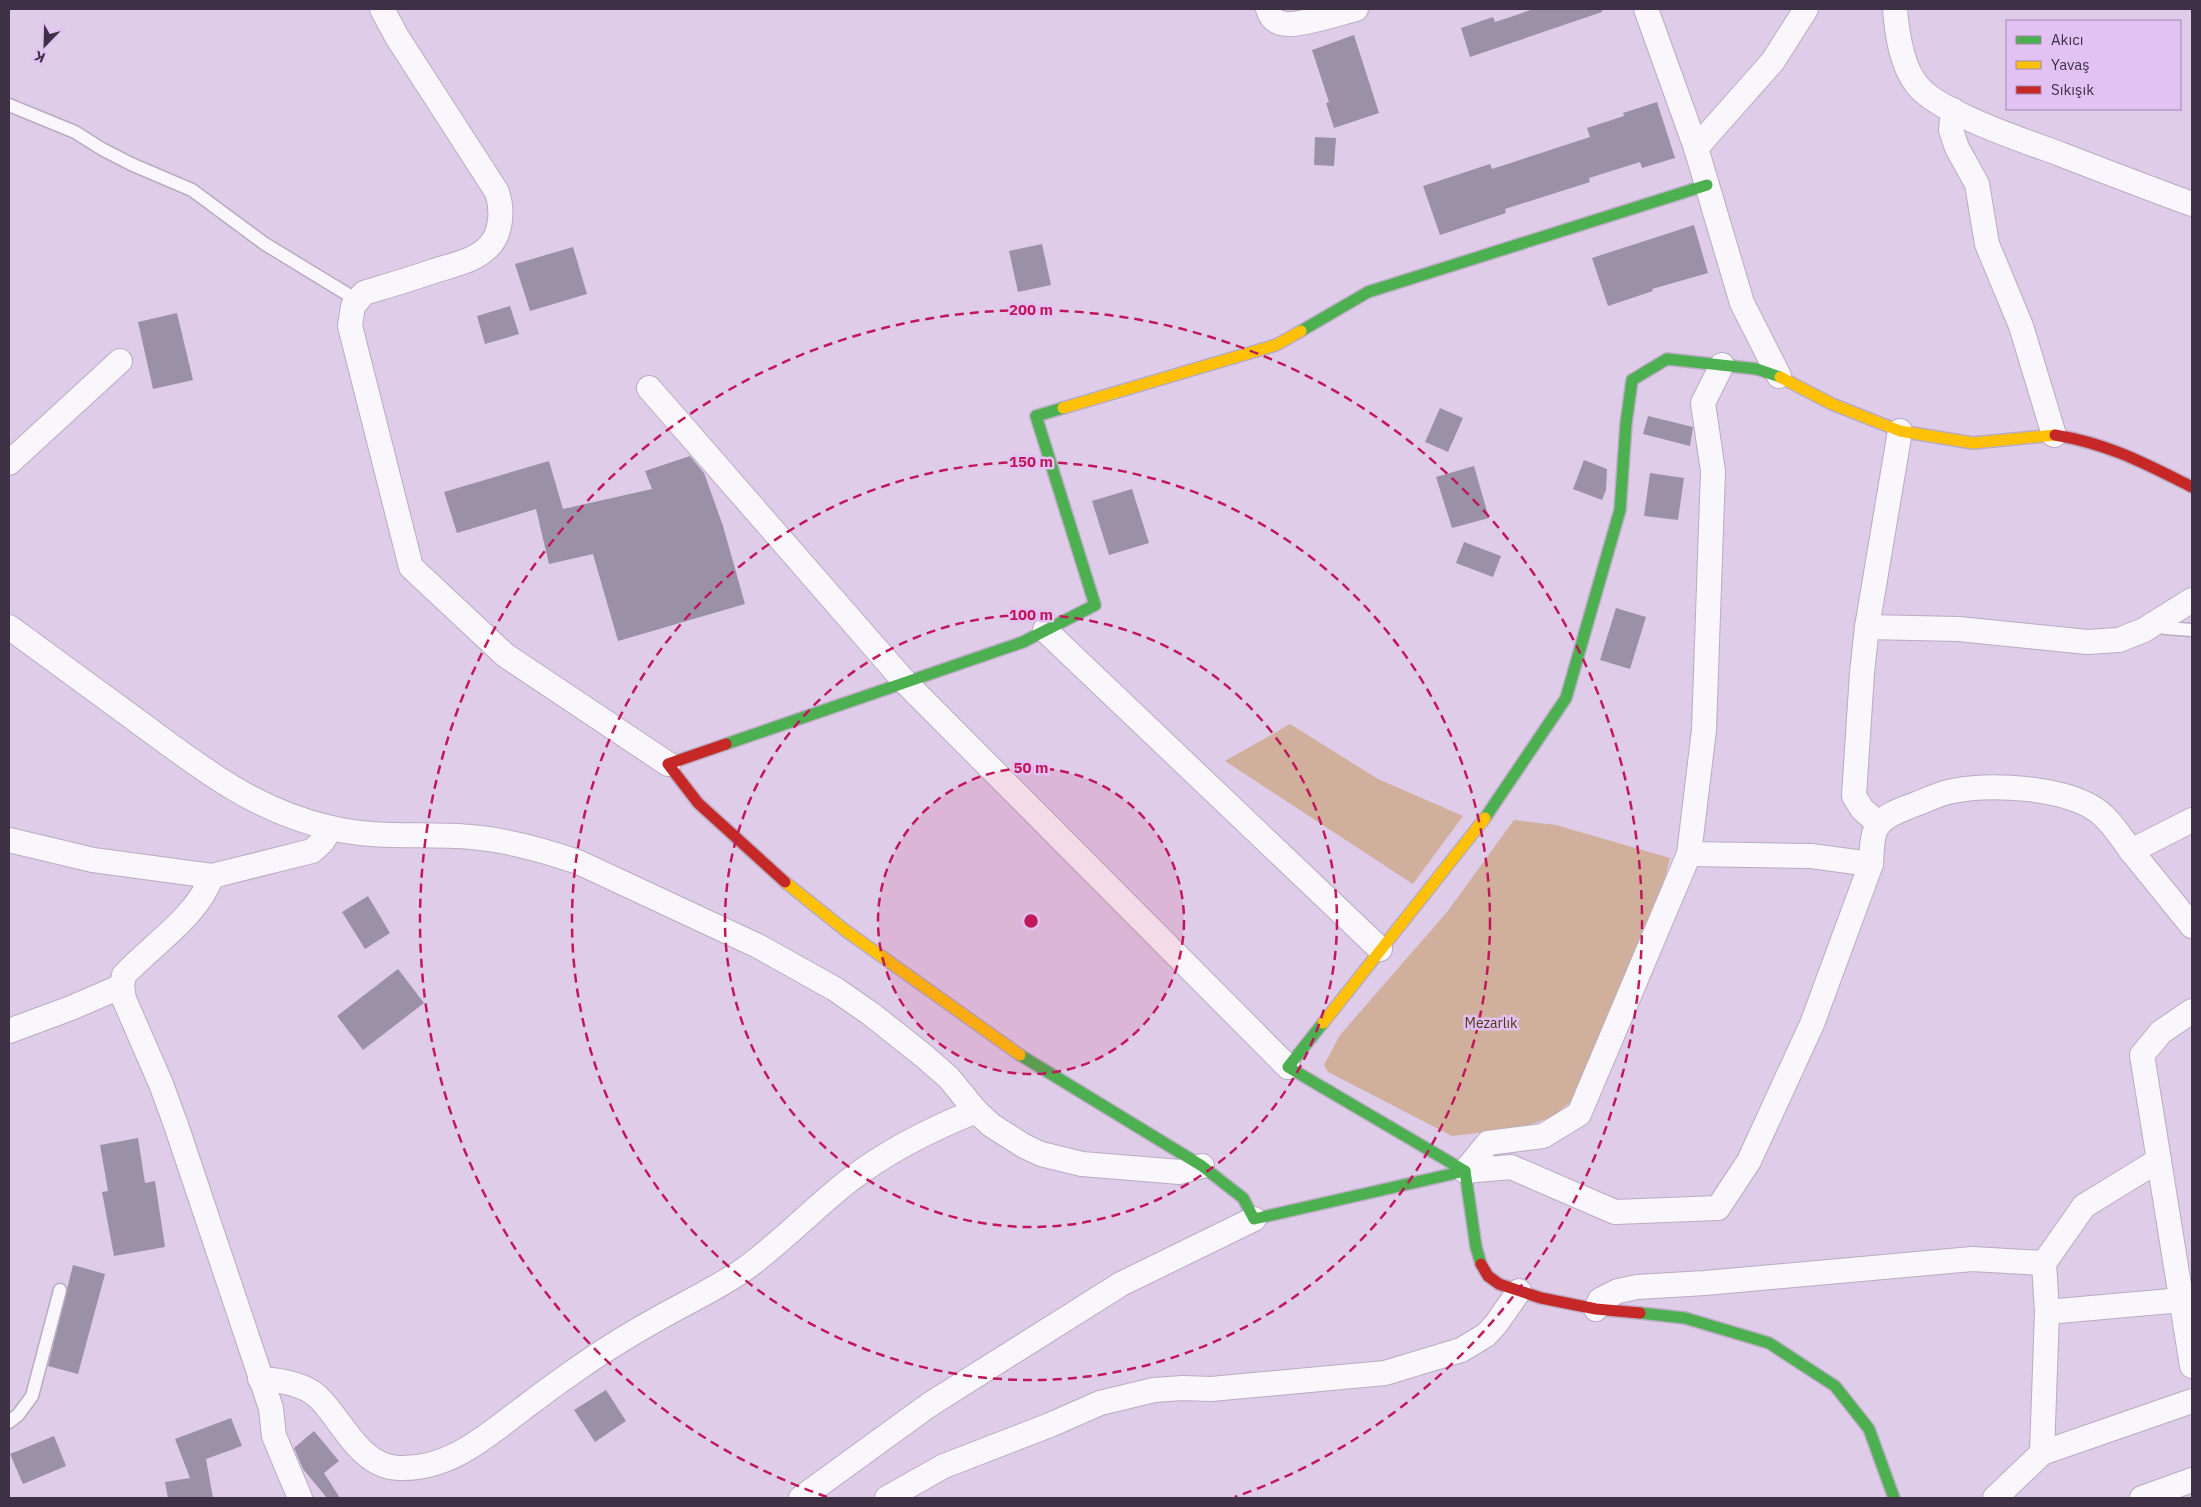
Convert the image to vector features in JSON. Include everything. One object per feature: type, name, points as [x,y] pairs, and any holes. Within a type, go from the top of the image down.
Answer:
[{"type":"street","points":[[382,9],[397,37],[497,192],[501,204],[501,218],[497,233],[488,248],[470,260],[364,293],[353,306],[350,326],[411,567],[505,655],[668,764],[698,803],[780,879],[846,931],[1032,1064],[1202,1166],[1242,1198],[1254,1219]]},
{"type":"street","points":[[1268,9],[1275,21],[1283,24],[1306,21],[1356,9]]},
{"type":"street","points":[[1646,9],[1696,148],[1742,303],[1779,376]]},
{"type":"street","points":[[1696,148],[1773,61],[1806,9]]},
{"type":"street","points":[[1895,9],[1897,33],[1902,53],[1916,85],[1928,95],[1953,110],[1997,131],[2192,204]]},
{"type":"street","points":[[1953,110],[1951,130],[1957,148],[1978,184],[1987,244],[2021,326],[2054,435]]},
{"type":"street","points":[[668,764],[1023,642],[1095,605],[1036,416],[1276,345],[1368,292],[1707,185]]},
{"type":"street","points":[[1288,1067],[1488,814],[1566,698],[1620,510],[1626,424],[1632,380],[1667,359],[1756,369],[1779,376],[1832,404],[1900,431],[1973,444],[2054,435],[2085,440],[2128,454],[2192,487]]},
{"type":"street","points":[[9,463],[120,361]]},
{"type":"street","points":[[1722,365],[1703,403],[1713,471],[1704,730],[1689,854],[1579,1114],[1543,1136],[1488,1143],[1465,1171],[1473,1229],[1482,1266],[1488,1276],[1499,1284],[1541,1298],[1596,1309],[1685,1318],[1769,1342],[1835,1386],[1869,1429],[1894,1498]]},
{"type":"street","points":[[650,388],[905,682],[1288,1067],[1465,1171]]},
{"type":"street","points":[[1879,824],[1862,809],[1854,796],[1867,627],[1900,431]]},
{"type":"street","points":[[1867,627],[1959,629],[2087,642],[2119,640],[2132,636],[2192,600]]},
{"type":"street","points":[[9,627],[214,778],[268,808],[296,819],[367,834],[470,837],[496,840],[550,852],[605,873],[758,946],[835,989],[878,1019],[924,1056],[949,1078],[976,1111],[1007,1136],[1041,1154],[1090,1165],[1180,1172],[1202,1166]]},
{"type":"street","points":[[1045,630],[1380,949]]},
{"type":"street","points":[[801,1498],[929,1405],[1122,1284],[1254,1219],[1465,1171],[1511,1167],[1615,1212],[1718,1208],[1749,1161],[1812,1024],[1871,864],[1874,839],[1879,824],[1894,812],[1949,792],[1991,788],[2030,789],[2072,798],[2099,812],[2114,827],[2192,926]]},
{"type":"street","points":[[2132,851],[2192,820]]},
{"type":"street","points":[[9,840],[93,860],[212,876],[312,851],[322,842],[332,828]]},
{"type":"street","points":[[1689,854],[1811,856],[1871,864]]},
{"type":"street","points":[[212,876],[198,902],[182,920],[124,975],[122,986],[124,999],[161,1084],[179,1133],[271,1408],[274,1436],[300,1498]]},
{"type":"street","points":[[9,1031],[71,1008],[122,986]]},
{"type":"street","points":[[2192,1012],[2160,1032],[2142,1054],[2192,1366]]},
{"type":"street","points":[[260,1379],[290,1383],[317,1396],[365,1453],[386,1465],[398,1468],[418,1466],[456,1456],[492,1434],[585,1363],[626,1337],[710,1291],[739,1272],[795,1229],[852,1178],[883,1157],[920,1135],[976,1111]]},
{"type":"street","points":[[2042,1453],[2047,1312],[2044,1263],[2084,1206],[2159,1160]]},
{"type":"street","points":[[1596,1309],[1600,1300],[1608,1295],[1637,1288],[1972,1258],[2044,1263]]},
{"type":"street","points":[[887,1498],[944,1466],[1050,1425],[1100,1403],[1126,1395],[1154,1390],[1211,1389],[1385,1373],[1461,1350],[1486,1335],[1519,1291]]},
{"type":"street","points":[[2047,1312],[2182,1300]]},
{"type":"street","points":[[1995,1498],[2042,1453],[2192,1401]]},
{"type":"street","points":[[2142,1498],[2192,1480]]},
{"type":"lane","points":[[9,105],[75,132],[131,164],[192,190],[265,244],[357,300]]},
{"type":"lane","points":[[2155,623],[2165,628],[2192,630]]},
{"type":"lane","points":[[9,1422],[18,1415],[32,1396],[60,1290]]},
{"type":"green space","points":[[1290,724],[1378,779],[1463,816],[1413,884],[1225,761]]},
{"type":"green space","name":"Mezarlık","points":[[1514,820],[1556,825],[1670,858],[1663,887],[1572,1101],[1550,1118],[1519,1128],[1452,1136],[1328,1072],[1324,1065],[1340,1035],[1447,912]]},
{"type":"building","points":[[1534,9],[1602,9],[1602,12],[1470,57],[1461,28],[1493,17],[1495,22]]},
{"type":"building","points":[[1354,35],[1379,113],[1334,128],[1326,103],[1329,102],[1312,50]]},
{"type":"building","points":[[1657,102],[1675,158],[1642,168],[1640,162],[1589,178],[1590,182],[1505,209],[1506,213],[1440,235],[1423,186],[1490,164],[1492,169],[1590,137],[1587,128],[1624,116],[1623,113]]},
{"type":"building","points":[[1315,137],[1336,138],[1334,166],[1314,165]]},
{"type":"building","points":[[1694,225],[1708,273],[1652,289],[1653,291],[1608,306],[1592,258]]},
{"type":"building","points":[[1042,244],[1051,285],[1018,292],[1009,251]]},
{"type":"building","points":[[573,247],[587,294],[530,311],[515,264]]},
{"type":"building","points":[[510,306],[519,334],[485,344],[477,316]]},
{"type":"building","points":[[177,313],[193,380],[153,389],[138,322]]},
{"type":"building","points":[[1440,408],[1463,418],[1448,452],[1425,442]]},
{"type":"building","points":[[1648,416],[1693,427],[1690,446],[1643,434]]},
{"type":"building","points":[[690,456],[704,473],[723,526],[745,604],[618,641],[593,554],[549,564],[536,509],[457,533],[444,492],[549,461],[563,509],[652,489],[645,471]]},
{"type":"building","points":[[1584,460],[1607,469],[1606,490],[1602,500],[1573,489]]},
{"type":"building","points":[[1474,466],[1489,518],[1452,528],[1436,477]]},
{"type":"building","points":[[1650,473],[1684,478],[1678,520],[1644,516]]},
{"type":"building","points":[[1132,489],[1149,543],[1109,555],[1092,501]]},
{"type":"building","points":[[1464,542],[1501,556],[1493,577],[1456,563]]},
{"type":"building","points":[[1616,608],[1646,617],[1630,669],[1600,660]]},
{"type":"building","points":[[368,896],[390,933],[365,949],[342,912]]},
{"type":"building","points":[[398,969],[424,1003],[363,1050],[337,1016]]},
{"type":"building","points":[[138,1138],[145,1183],[155,1181],[165,1247],[114,1256],[102,1192],[108,1191],[100,1145]]},
{"type":"building","points":[[73,1265],[105,1274],[78,1374],[48,1366]]},
{"type":"building","points":[[606,1390],[626,1421],[595,1442],[574,1410]]},
{"type":"building","points":[[231,1418],[242,1446],[206,1459],[213,1498],[168,1498],[165,1482],[190,1478],[175,1439]]},
{"type":"building","points":[[314,1431],[339,1461],[324,1473],[340,1498],[327,1498],[303,1469],[294,1448]]},
{"type":"building","points":[[54,1436],[66,1466],[23,1484],[10,1454]]},
{"type":"traffic: fast","points":[[1301,331],[1368,292],[1707,185]]},
{"type":"traffic: fast","points":[[1485,818],[1566,698],[1620,510],[1626,424],[1632,380],[1667,359],[1757,369],[1780,377]]},
{"type":"traffic: fast","points":[[726,744],[1023,642],[1095,605],[1036,416],[1063,408]]},
{"type":"traffic: fast","points":[[1323,1023],[1288,1067],[1465,1171],[1476,1247],[1481,1264]]},
{"type":"traffic: fast","points":[[1020,1055],[1202,1166],[1243,1198],[1254,1219],[1465,1171]]},
{"type":"traffic: fast","points":[[1640,1313],[1685,1318],[1769,1343],[1835,1386],[1869,1429],[1894,1498]]},
{"type":"traffic: slow","points":[[1063,408],[1276,345],[1301,331]]},
{"type":"traffic: slow","points":[[1780,377],[1832,404],[1900,431],[1973,443],[2055,435]]},
{"type":"traffic: slow","points":[[1323,1023],[1485,818]]},
{"type":"traffic: slow","points":[[785,882],[846,931],[1020,1055]]},
{"type":"traffic: jam","points":[[2055,435],[2126,455],[2192,487]]},
{"type":"traffic: jam","points":[[726,744],[668,764],[698,803],[785,882]]},
{"type":"traffic: jam","points":[[1481,1264],[1488,1276],[1499,1284],[1541,1298],[1596,1309],[1640,1313]]}]
